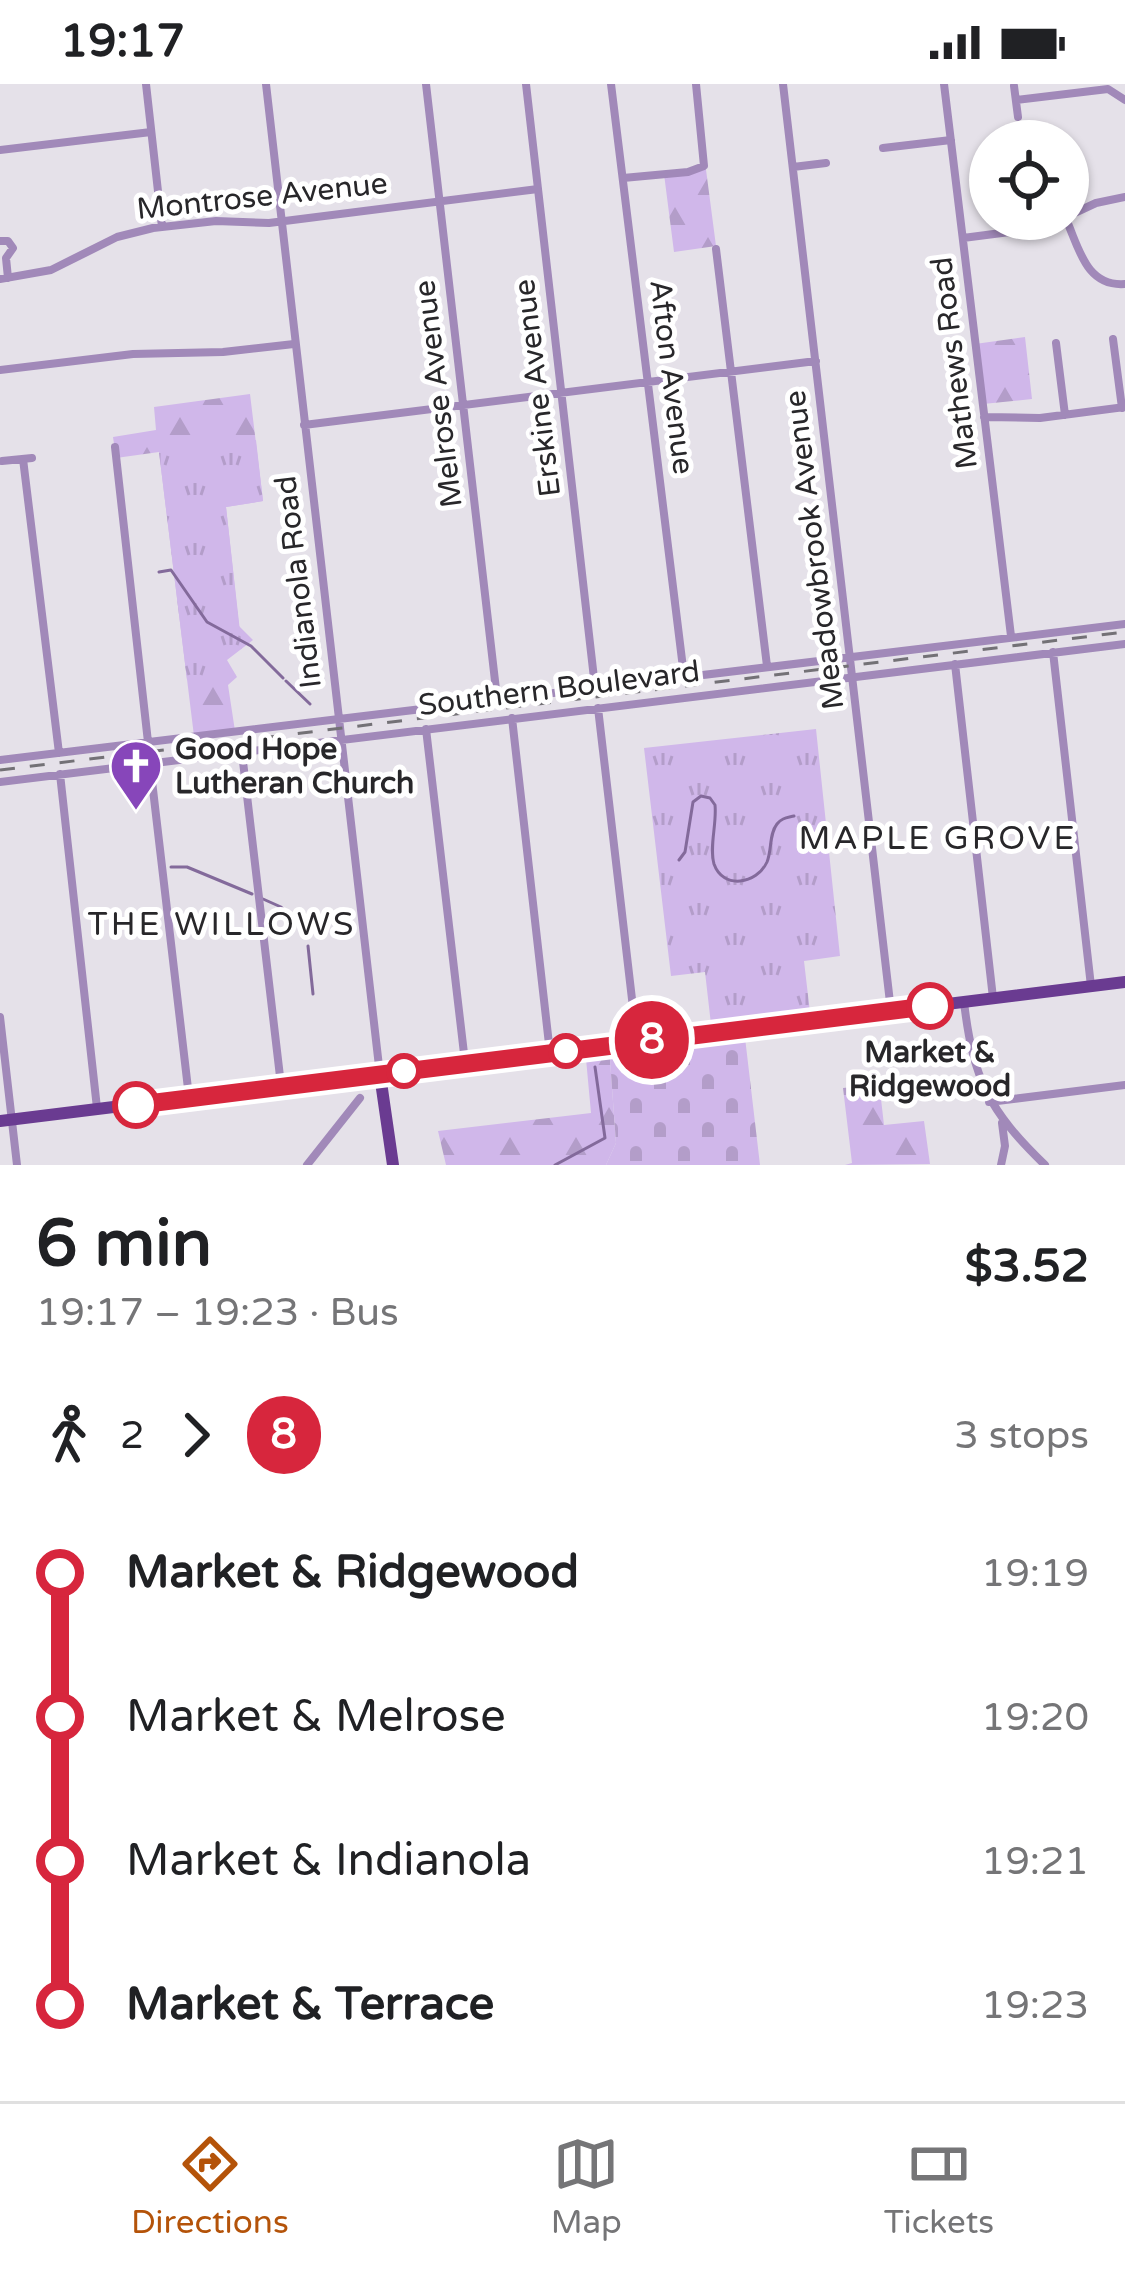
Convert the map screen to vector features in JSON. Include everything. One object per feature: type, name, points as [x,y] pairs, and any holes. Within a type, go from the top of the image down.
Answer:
[{"type":"main road","points":[[6,1121],[1125,982]]},
{"type":"main road","points":[[380,1075],[393,1165]]},
{"type":"street","points":[[146,84],[162,227]]},
{"type":"street","name":"Indianola Road","points":[[266,84],[380,1075]]},
{"type":"street","name":"Melrose Avenue","points":[[426,84],[497,698]]},
{"type":"street","name":"Erskine Avenue","points":[[526,84],[596,687]]},
{"type":"street","name":"Afton Avenue","points":[[611,84],[683,676]]},
{"type":"street","points":[[623,178],[696,171],[705,162],[696,84]]},
{"type":"street","name":"Meadowbrook Avenue","points":[[783,84],[892,1010]]},
{"type":"street","name":"Mathews Road","points":[[944,84],[1011,636]]},
{"type":"street","points":[[1014,86],[1018,117]]},
{"type":"street","points":[[1016,100],[1108,89],[1125,100]]},
{"type":"street","points":[[0,150],[151,132]]},
{"type":"street","points":[[884,148],[951,140]]},
{"type":"street","points":[[793,167],[826,163]]},
{"type":"street","name":"Montrose Avenue","points":[[4,279],[51,270],[117,237],[162,227],[281,221],[538,189]]},
{"type":"street","points":[[1089,206],[1125,197]]},
{"type":"street","points":[[963,238],[969,237]]},
{"type":"street","points":[[1075,240],[1090,272],[1108,284],[1125,284]]},
{"type":"street","points":[[0,242],[8,241],[13,248],[3,257],[4,279]]},
{"type":"street","points":[[716,249],[767,666]]},
{"type":"street","points":[[984,417],[1123,408],[1113,339]]},
{"type":"street","points":[[1056,343],[1064,415]]},
{"type":"street","points":[[0,370],[133,353],[224,352],[295,344]]},
{"type":"street","points":[[304,425],[816,361]]},
{"type":"street","points":[[115,447],[148,742]]},
{"type":"street","points":[[2,461],[27,458],[58,752]]},
{"type":"street","name":"Southern Boulevard","points":[[0,760],[1125,624]]},
{"type":"street","name":"Southern Boulevard","points":[[0,782],[1125,644]]},
{"type":"street","points":[[1053,652],[1091,986]]},
{"type":"street","points":[[955,664],[993,998]]},
{"type":"street","points":[[598,708],[637,1042]]},
{"type":"street","points":[[512,718],[550,1053]]},
{"type":"street","points":[[426,729],[465,1064]]},
{"type":"street","points":[[242,752],[281,1087]]},
{"type":"street","points":[[150,764],[189,1098]]},
{"type":"street","points":[[60,775],[97,1109]]},
{"type":"street","points":[[964,1002],[970,1054],[989,1102],[1046,1165]]},
{"type":"street","points":[[0,1017],[6,1121],[17,1165]]},
{"type":"street","points":[[989,1102],[1125,1085]]},
{"type":"street","points":[[307,1165],[360,1098]]},
{"type":"street","points":[[1002,1121],[1003,1160],[1028,1148]]},
{"type":"green space","points":[[705,162],[716,246],[674,252],[664,174],[696,171]]},
{"type":"green space","points":[[1025,337],[1032,399],[983,404],[975,344]]},
{"type":"green space","points":[[250,394],[263,501],[226,507],[239,626],[253,640],[227,660],[237,677],[228,685],[235,731],[194,736],[159,452],[116,458],[113,437],[156,430],[154,407]]},
{"type":"green space","points":[[256,440],[263,501],[226,507],[242,649],[223,651],[226,675],[187,680],[159,452]]},
{"type":"green space","points":[[816,729],[840,956],[804,961],[811,1021],[712,1033],[705,972],[671,976],[644,748]]},
{"type":"green space","points":[[744,1029],[760,1165],[606,1165],[616,1143],[609,1046]]},
{"type":"green space","points":[[609,1046],[616,1143],[606,1165],[446,1165],[438,1131],[591,1113],[585,1048]]},
{"type":"green space","points":[[861,1086],[864,1101],[881,1099],[884,1125],[924,1121],[930,1164],[845,1165],[852,1163],[843,1088]]},
{"type":"waterway","points":[[159,572],[171,570],[207,622],[251,646],[283,678]]},
{"type":"waterway","points":[[286,681],[310,704]]},
{"type":"waterway","points":[[679,860],[685,852],[693,802],[701,796],[715,805],[714,864],[732,881],[748,879],[762,869],[774,828],[782,819],[794,816]]},
{"type":"waterway","points":[[171,867],[187,867],[252,894]]},
{"type":"waterway","points":[[263,899],[281,907],[301,926]]},
{"type":"waterway","points":[[308,946],[313,994]]},
{"type":"waterway","points":[[555,1165],[605,1138],[595,1067]]},
{"type":"railway","points":[[0,770],[1125,632]]},
{"type":"bus line","name":"8","points":[[136,1105],[930,1006]]},
{"type":"place","name":"Good Hope Lutheran Church","points":[[136,812]]},
{"type":"place","name":"Market & Ridgewood","points":[[930,1006]]},
{"type":"district","name":"MAPLE GROVE","points":[[938,837]]},
{"type":"district","name":"THE WILLOWS","points":[[222,923]]}]
